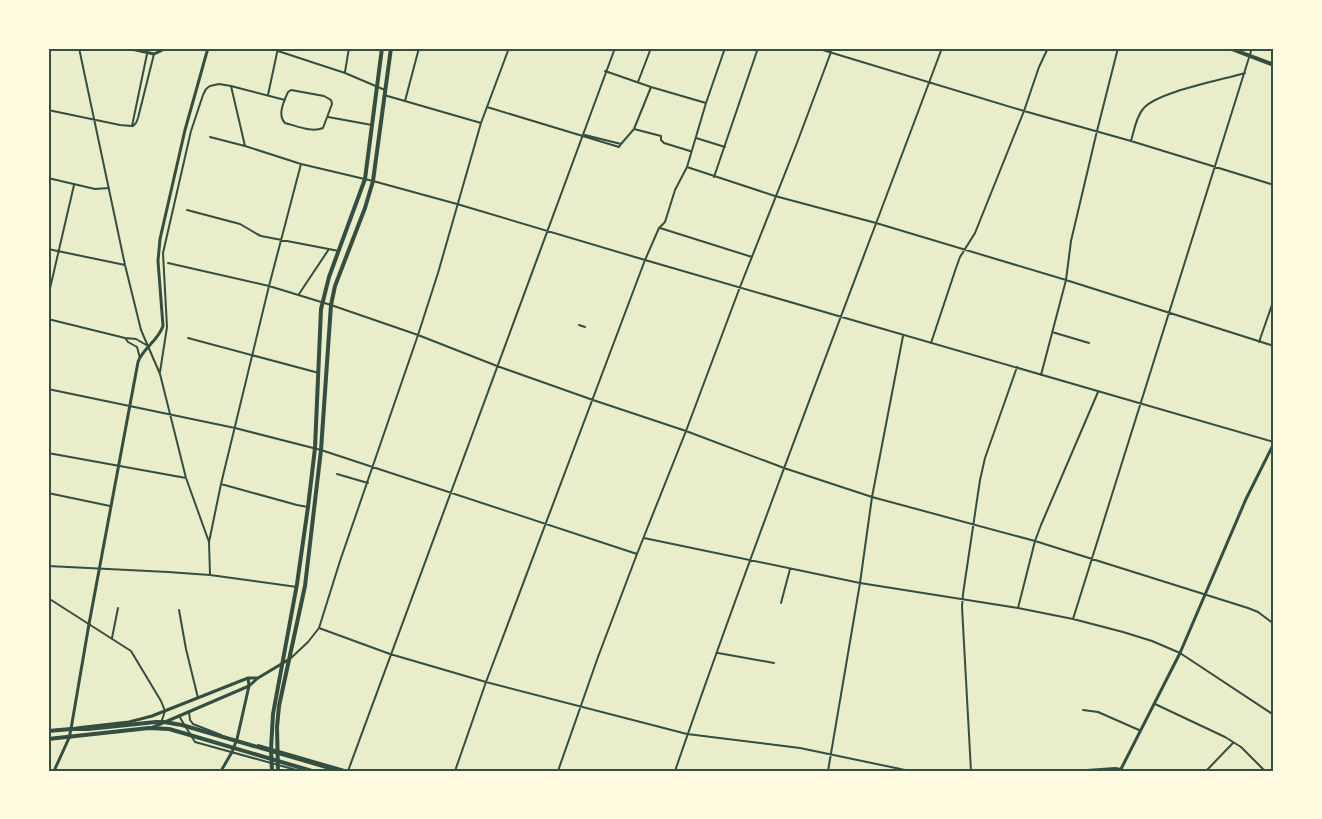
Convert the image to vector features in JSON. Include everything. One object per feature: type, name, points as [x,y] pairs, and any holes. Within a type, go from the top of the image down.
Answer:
[{"type":"main road","points":[[272,771],[273,714],[297,587],[315,448],[322,303],[364,179],[382,48]]},
{"type":"main road","points":[[278,771],[279,706],[304,586],[321,450],[331,305],[335,286],[373,181],[391,48]]},
{"type":"main road","points":[[1229,48],[1274,65]]},
{"type":"main road","points":[[48,731],[164,722],[182,725],[340,771]]},
{"type":"main road","points":[[48,740],[159,728],[183,732],[312,771]]},
{"type":"street","points":[[80,48],[125,265],[141,330],[160,374],[186,478],[209,542]]},
{"type":"street","points":[[127,48],[147,54],[154,54],[167,48]]},
{"type":"street","points":[[54,771],[71,729],[99,568],[140,357],[159,335],[163,326],[159,249],[186,130],[208,48]]},
{"type":"street","points":[[345,73],[349,48]]},
{"type":"street","points":[[405,101],[419,48]]},
{"type":"street","points":[[149,729],[249,686],[288,660],[308,642],[319,628],[418,335],[481,123],[508,48]]},
{"type":"street","points":[[189,712],[190,722],[196,726],[348,771],[615,48]]},
{"type":"street","points":[[639,82],[651,48]]},
{"type":"street","points":[[455,771],[486,682],[645,260],[659,228],[665,222],[675,190],[687,167],[725,48]]},
{"type":"street","points":[[714,177],[758,48]]},
{"type":"street","points":[[816,48],[1274,185]]},
{"type":"street","points":[[558,771],[637,554],[833,48]]},
{"type":"street","points":[[675,771],[784,468],[942,48]]},
{"type":"street","points":[[931,343],[956,268],[975,233],[1048,48]]},
{"type":"street","points":[[1041,375],[1066,280],[1071,241],[1118,48]]},
{"type":"street","points":[[1073,619],[1252,48]]},
{"type":"street","points":[[268,95],[278,49],[385,90]]},
{"type":"street","points":[[132,126],[147,54]]},
{"type":"street","points":[[132,126],[138,118],[154,54]]},
{"type":"street","points":[[605,71],[706,103]]},
{"type":"street","points":[[1131,141],[1140,114],[1149,103],[1186,89],[1245,74]]},
{"type":"street","points":[[160,374],[167,327],[163,253],[191,131],[206,89],[214,84],[231,86],[285,100]]},
{"type":"street","points":[[231,86],[245,146]]},
{"type":"street","points":[[487,107],[619,147],[634,129],[651,87]]},
{"type":"street","points":[[291,90],[327,97],[332,102],[327,117],[323,128],[318,130],[285,123],[281,118],[288,92],[291,90]]},
{"type":"street","points":[[384,95],[481,123]]},
{"type":"street","points":[[48,110],[132,126]]},
{"type":"street","points":[[327,117],[372,125]]},
{"type":"street","points":[[634,129],[661,136],[664,143],[691,151]]},
{"type":"street","points":[[582,135],[621,144]]},
{"type":"street","points":[[210,137],[301,164],[457,204],[1274,443],[1246,499],[1180,653],[1120,770]]},
{"type":"street","points":[[695,138],[724,147]]},
{"type":"street","points":[[210,576],[209,542],[221,484],[301,164]]},
{"type":"street","points":[[687,167],[775,196],[876,223],[1066,280],[1274,346]]},
{"type":"street","points":[[48,178],[99,189],[109,188]]},
{"type":"street","points":[[48,297],[74,184]]},
{"type":"street","points":[[187,210],[240,224],[257,234],[339,251]]},
{"type":"street","points":[[659,228],[752,257]]},
{"type":"street","points":[[48,249],[125,265]]},
{"type":"street","points":[[298,296],[329,249]]},
{"type":"street","points":[[168,263],[269,286],[331,305],[784,468],[872,497],[1035,541],[1248,608],[1258,612],[1274,624]]},
{"type":"street","points":[[1259,342],[1274,299]]},
{"type":"street","points":[[48,320],[136,339],[148,346]]},
{"type":"street","points":[[579,325],[585,327]]},
{"type":"street","points":[[1052,332],[1089,343]]},
{"type":"street","points":[[828,771],[872,497],[903,335]]},
{"type":"street","points":[[611,337],[615,339]]},
{"type":"street","points":[[125,338],[137,347],[140,357]]},
{"type":"street","points":[[188,338],[319,373]]},
{"type":"street","points":[[971,771],[962,600],[972,525],[985,458],[1017,367]]},
{"type":"street","points":[[48,389],[235,428],[315,448],[637,554]]},
{"type":"street","points":[[1017,608],[1041,525],[1099,391]]},
{"type":"street","points":[[48,453],[186,478]]},
{"type":"street","points":[[338,474],[368,483]]},
{"type":"street","points":[[221,484],[308,507]]},
{"type":"street","points":[[48,493],[111,507]]},
{"type":"street","points":[[644,538],[860,583],[1073,619],[1142,638],[1180,653],[1274,715]]},
{"type":"street","points":[[48,566],[210,576],[297,587]]},
{"type":"street","points":[[782,603],[790,569]]},
{"type":"street","points":[[48,598],[131,651],[165,711],[162,720],[149,729]]},
{"type":"street","points":[[112,638],[118,608]]},
{"type":"street","points":[[179,610],[186,649],[199,698]]},
{"type":"street","points":[[319,628],[390,654],[486,682],[687,734],[782,745],[910,771]]},
{"type":"street","points":[[717,653],[774,663]]},
{"type":"street","points":[[71,729],[129,722],[152,716],[248,678],[258,678]]},
{"type":"street","points":[[221,771],[237,739],[249,686],[248,678]]},
{"type":"street","points":[[1155,704],[1234,742],[1265,771]]},
{"type":"street","points":[[1083,710],[1098,712],[1141,731]]},
{"type":"street","points":[[179,716],[195,742],[300,771]]},
{"type":"street","points":[[1206,771],[1234,742]]},
{"type":"street","points":[[1072,771],[1126,771]]}]
